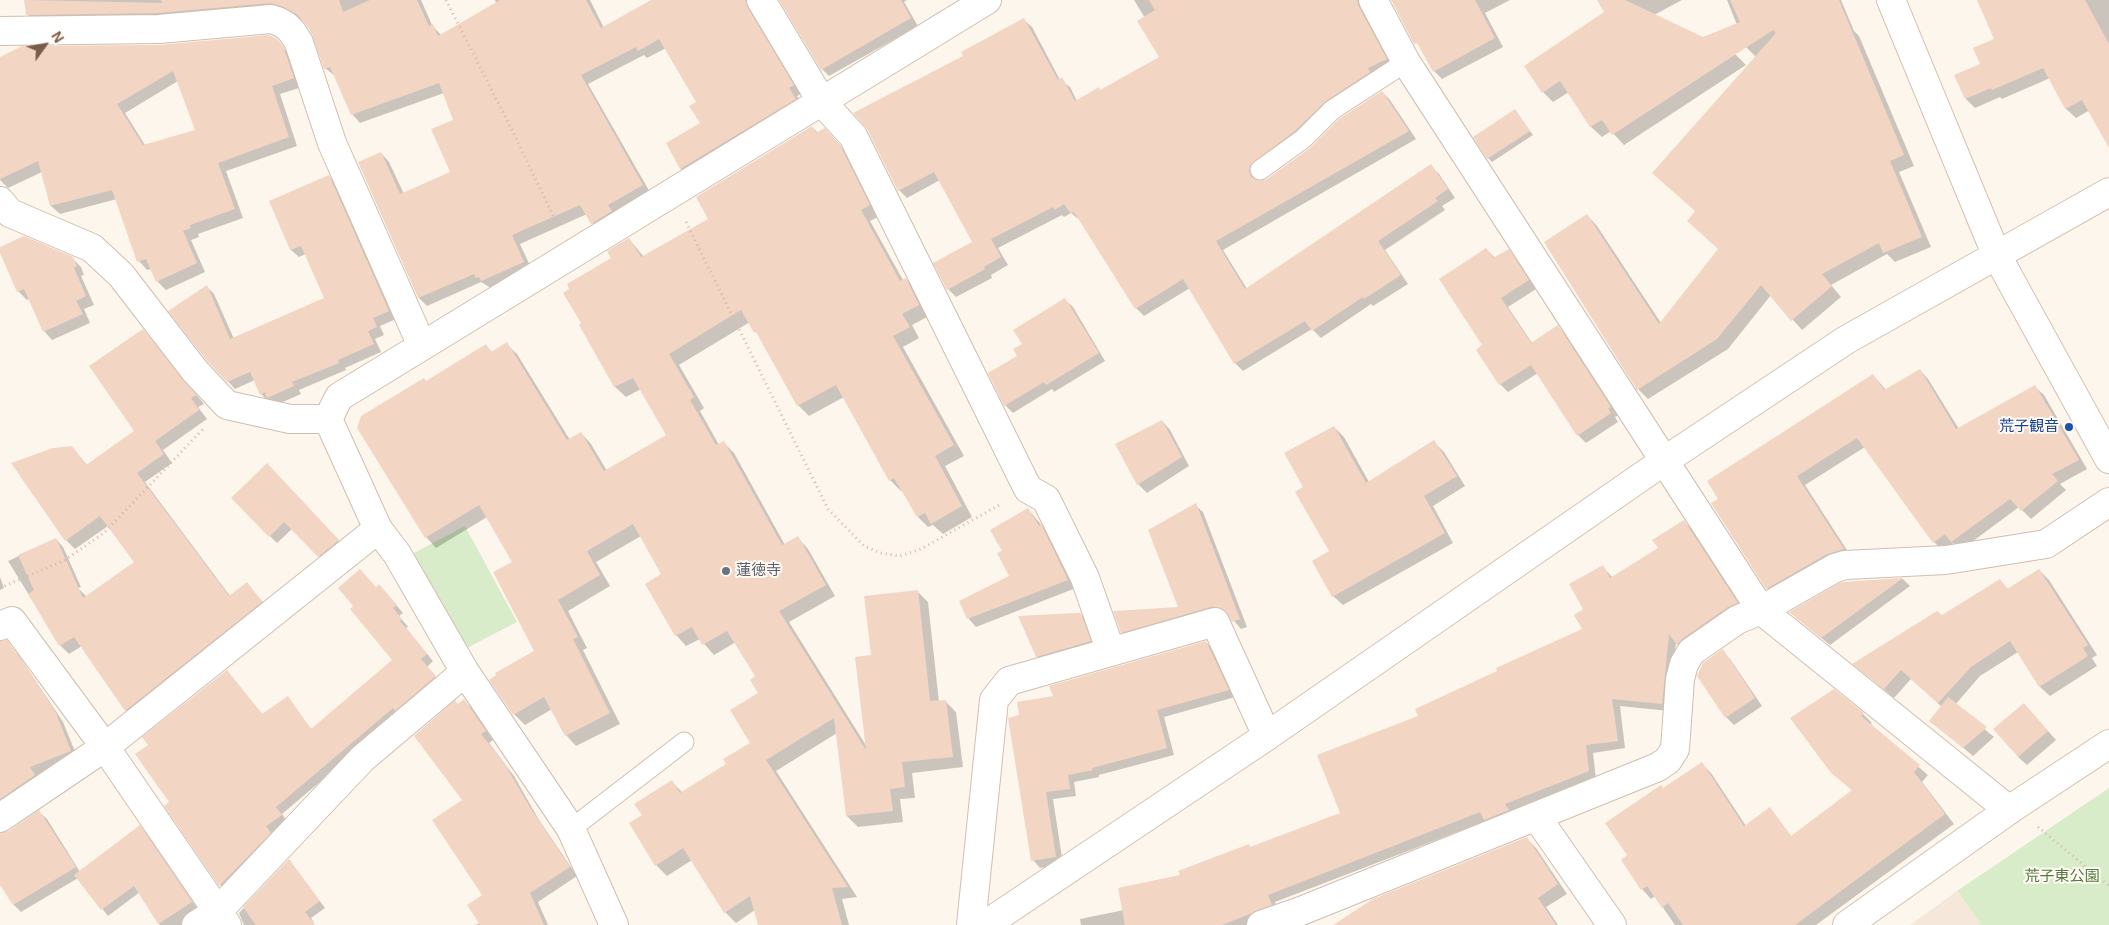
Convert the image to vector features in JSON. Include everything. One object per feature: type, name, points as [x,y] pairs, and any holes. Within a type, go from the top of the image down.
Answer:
[{"type":"street","points":[[761,0],[822,102],[853,136],[1028,489],[1046,500],[1085,578],[1111,652]]},
{"type":"street","points":[[328,419],[339,397],[987,0]]},
{"type":"street","points":[[1373,0],[1406,62],[1760,610],[2011,808]]},
{"type":"street","points":[[1891,0],[1996,254],[2109,459]]},
{"type":"street","points":[[0,31],[160,29],[271,19],[282,22],[292,30],[299,43],[332,142],[422,346]]},
{"type":"street","points":[[985,925],[1267,736],[1664,461],[1846,340],[2109,192]]},
{"type":"street","points":[[0,201],[10,213],[92,248],[121,274],[195,371],[227,405],[290,419],[328,419]]},
{"type":"street","points":[[328,419],[378,529],[398,554],[465,672],[571,829],[614,925]]},
{"type":"street","points":[[1261,925],[1306,918],[1668,760],[1675,749],[1680,679],[1684,664],[1691,652],[1737,620],[1760,610],[1835,568],[1845,565],[1946,560],[2046,544],[2109,502]]},
{"type":"street","points":[[0,818],[105,747],[378,529]]},
{"type":"street","points":[[0,626],[12,621],[105,747],[214,920],[363,758],[465,672]]},
{"type":"street","points":[[971,925],[994,700],[1009,681],[1215,622],[1267,736]]},
{"type":"street","points":[[1847,925],[2011,808],[2109,744]]},
{"type":"street","points":[[1536,816],[1612,925]]},
{"type":"lane","points":[[1260,170],[1303,139],[1332,110],[1406,62]]},
{"type":"lane","points":[[571,829],[684,742]]},
{"type":"path","points":[[446,0],[514,134],[572,255]]},
{"type":"path","points":[[672,193],[828,509],[864,546],[881,554],[900,556],[921,549],[1028,489]]},
{"type":"path","points":[[0,588],[65,560],[104,533],[227,405]]},
{"type":"path","points":[[2011,808],[2109,886]]},
{"type":"shaded area","points":[[1957,891],[1981,925],[1910,925]]},
{"type":"green space","points":[[465,526],[517,622],[465,649],[414,553]]},
{"type":"green space","name":"荒子東公園","points":[[2109,788],[2109,925],[1981,925],[1957,891]]},
{"type":"building","points":[[24,0],[162,3],[161,0],[339,0],[343,12],[370,0],[417,0],[429,26],[433,24],[438,36],[500,0],[586,0],[601,28],[651,0],[745,0],[794,85],[789,88],[796,99],[680,169],[666,143],[700,123],[689,106],[696,102],[659,39],[638,51],[636,47],[581,75],[643,185],[608,205],[612,211],[591,224],[580,205],[512,235],[524,262],[481,281],[474,274],[418,298],[358,162],[381,152],[400,194],[450,172],[431,129],[453,120],[439,83],[351,115],[330,67],[324,69],[310,30],[298,15],[281,6],[270,3],[158,13],[26,15]]},
{"type":"building","points":[[779,0],[901,0],[911,18],[821,70]]},
{"type":"building","points":[[1149,0],[1357,0],[1387,59],[1368,68],[1370,72],[1326,101],[1296,130],[1250,165],[1251,177],[1261,181],[1267,179],[1310,148],[1339,119],[1382,91],[1409,131],[1216,241],[1245,289],[1431,164],[1448,189],[1435,198],[1438,201],[1378,241],[1401,275],[1364,299],[1363,297],[1312,331],[1305,321],[1234,364],[1183,279],[1135,309],[1074,212],[1071,214],[1064,204],[1055,210],[1053,207],[991,239],[1001,257],[984,267],[985,269],[947,290],[933,263],[972,242],[934,172],[898,191],[867,129],[853,113],[963,56],[961,52],[1024,18],[1058,80],[1062,77],[1075,101],[1099,87],[1100,90],[1159,57],[1137,21],[1155,10]]},
{"type":"building","points":[[1391,0],[1475,0],[1495,38],[1433,72],[1417,43],[1414,44]]},
{"type":"building","points":[[1597,0],[1625,0],[1703,37],[1740,22],[1730,0],[1839,0],[1904,155],[1890,161],[1922,237],[1883,253],[1879,243],[1822,274],[1832,286],[1791,321],[1761,285],[1717,339],[1637,390],[1544,242],[1587,214],[1659,324],[1718,249],[1687,221],[1695,211],[1652,173],[1776,33],[1773,30],[1612,135],[1602,120],[1590,127],[1560,81],[1542,93],[1524,66],[1604,12]]},
{"type":"building","points":[[1977,0],[2085,0],[2109,44],[2109,148],[2082,100],[2065,109],[2043,68],[1992,90],[1991,88],[1965,99],[1954,75],[1980,64],[1973,48],[1994,39]]},
{"type":"building","points":[[269,35],[277,39],[283,46],[294,78],[272,86],[289,137],[218,163],[235,209],[190,225],[191,228],[183,231],[197,263],[156,282],[146,259],[137,262],[112,190],[50,206],[38,161],[0,179],[0,57],[22,46],[159,45]],"holes":[[[173,71],[195,130],[143,145],[117,104]]]},
{"type":"building","points":[[1515,109],[1530,131],[1487,159],[1473,137]]},
{"type":"building","points":[[812,126],[816,133],[825,128],[840,145],[870,205],[861,210],[900,281],[906,278],[919,305],[902,314],[910,327],[893,336],[954,445],[935,456],[962,506],[931,524],[925,513],[917,517],[894,478],[889,481],[836,385],[797,406],[756,332],[754,333],[741,310],[669,354],[694,397],[690,400],[716,445],[724,441],[782,545],[798,536],[826,585],[779,611],[866,750],[855,657],[871,655],[864,596],[918,590],[930,701],[946,700],[953,757],[902,762],[905,787],[890,789],[893,811],[846,816],[834,718],[766,760],[848,887],[832,888],[842,925],[758,925],[750,896],[724,913],[683,848],[655,866],[629,823],[642,815],[634,804],[672,780],[680,793],[726,764],[723,759],[750,743],[730,710],[758,693],[750,680],[755,676],[727,631],[702,645],[692,627],[675,636],[645,584],[661,574],[633,524],[587,551],[600,575],[558,600],[578,637],[573,639],[610,713],[565,736],[544,697],[513,715],[489,680],[496,675],[495,673],[534,651],[493,572],[512,562],[479,505],[425,538],[357,428],[361,416],[424,378],[426,381],[486,344],[491,352],[507,342],[567,440],[581,432],[604,471],[666,435],[633,378],[614,387],[579,325],[581,323],[563,293],[569,289],[567,284],[611,258],[607,251],[629,238],[641,257],[708,219],[696,197]]},
{"type":"building","points":[[329,175],[389,311],[373,318],[377,327],[368,331],[374,344],[338,360],[339,363],[292,382],[294,386],[267,398],[265,392],[260,395],[250,372],[227,382],[207,361],[168,311],[207,285],[230,339],[324,298],[301,246],[290,250],[269,201]]},
{"type":"building","points":[[24,236],[73,257],[77,266],[74,268],[86,296],[76,301],[83,314],[43,332],[24,289],[17,292],[0,253],[0,247]]},
{"type":"building","points":[[1486,248],[1493,258],[1509,249],[1529,280],[1501,298],[1531,343],[1558,325],[1611,407],[1608,408],[1611,413],[1577,436],[1531,365],[1499,385],[1476,350],[1482,345],[1439,279]]},
{"type":"building","points":[[1065,298],[1099,353],[1046,385],[1044,382],[1004,406],[988,373],[1017,356],[1013,349],[1022,344],[1013,330]]},
{"type":"building","points":[[143,329],[197,395],[191,398],[199,410],[155,441],[164,454],[137,473],[229,596],[247,582],[262,602],[125,711],[74,637],[59,646],[28,594],[34,590],[18,555],[56,538],[83,598],[134,562],[100,516],[65,541],[11,463],[53,448],[72,446],[86,465],[134,431],[89,366]]},
{"type":"building","points":[[1920,369],[1956,429],[2035,385],[2079,460],[2052,474],[2058,481],[2021,511],[2010,499],[1951,542],[1945,534],[1933,543],[1857,438],[1797,476],[1844,549],[1827,554],[1766,589],[1711,503],[1718,499],[1707,481],[1873,374],[1884,390]]},
{"type":"building","points":[[1162,420],[1182,457],[1137,485],[1115,444]]},
{"type":"building","points":[[1334,426],[1366,483],[1434,440],[1457,476],[1424,496],[1445,533],[1332,597],[1312,561],[1329,551],[1295,492],[1303,487],[1284,453]]},
{"type":"building","points":[[267,463],[339,540],[318,557],[284,522],[269,537],[231,498]]},
{"type":"building","points":[[1196,503],[1240,619],[1232,622],[1224,610],[1218,607],[1211,607],[1121,633],[1113,611],[1178,607],[1148,530]]},
{"type":"building","points":[[1028,508],[1039,526],[1041,524],[1068,580],[967,619],[959,601],[1009,576],[997,553],[1002,551],[990,530]]},
{"type":"building","points":[[1684,520],[1738,603],[1728,607],[1682,639],[1677,645],[1669,634],[1662,704],[1612,699],[1618,741],[1586,745],[1589,771],[1505,804],[1509,810],[1484,820],[1480,812],[1268,895],[1272,905],[1222,925],[1125,925],[1118,888],[1180,875],[1178,871],[1249,844],[1250,847],[1340,813],[1317,755],[1418,716],[1415,709],[1497,671],[1496,668],[1582,629],[1574,615],[1583,609],[1569,584],[1603,565],[1610,578],[1658,548],[1652,540]]},
{"type":"building","points":[[360,569],[376,587],[379,584],[397,605],[393,608],[402,619],[400,621],[427,654],[421,659],[436,676],[395,711],[393,708],[276,807],[282,815],[266,826],[271,833],[219,886],[164,806],[169,802],[135,754],[148,745],[142,737],[227,670],[262,714],[288,696],[311,729],[392,660],[350,609],[353,606],[338,588]]},
{"type":"building","points":[[2039,569],[2088,645],[2083,648],[2088,656],[2039,687],[2010,641],[1971,667],[1938,703],[1901,670],[1884,689],[1852,664],[1937,611],[1942,615],[2000,579],[2007,589]]},
{"type":"building","points":[[1903,578],[1821,638],[1789,612],[1841,582]]},
{"type":"building","points":[[1081,613],[1091,641],[1036,657],[1018,616]]},
{"type":"building","points":[[7,640],[56,713],[71,751],[30,767],[35,775],[0,799],[0,641]]},
{"type":"building","points":[[1206,641],[1229,690],[1157,710],[1167,748],[1092,768],[1093,770],[1068,775],[1070,789],[1046,792],[1056,857],[1031,861],[1008,718],[1019,715],[1017,702],[1053,696],[1049,686]]},
{"type":"building","points":[[1723,649],[1755,698],[1725,718],[1697,676],[1703,663]]},
{"type":"building","points":[[1834,689],[1864,713],[1861,716],[1920,765],[1914,772],[1945,814],[1795,925],[1683,925],[1668,903],[1662,908],[1647,886],[1641,890],[1621,860],[1627,855],[1605,823],[1661,785],[1663,788],[1702,762],[1744,826],[1770,807],[1791,836],[1852,790],[1831,773],[1790,718]]},
{"type":"building","points":[[1948,697],[1987,727],[1963,748],[1929,721]]},
{"type":"building","points":[[464,699],[486,731],[481,734],[506,766],[531,809],[570,867],[530,893],[544,925],[480,925],[467,905],[482,895],[432,820],[462,800],[414,736],[455,700],[458,704]]},
{"type":"building","points":[[2024,703],[2048,731],[2018,757],[1993,729]]},
{"type":"building","points":[[39,810],[76,867],[13,905],[0,885],[0,833],[9,831]]},
{"type":"building","points":[[140,825],[192,902],[158,924],[134,886],[101,910],[74,875]]},
{"type":"building","points":[[1527,837],[1558,884],[1538,898],[1556,925],[1333,925],[1373,899]]},
{"type":"building","points":[[289,859],[320,901],[305,912],[315,925],[256,925],[243,907]]},
{"type":"place","name":"荒子観音","points":[[2069,427]]},
{"type":"place","name":"蓮徳寺","points":[[726,571]]}]
